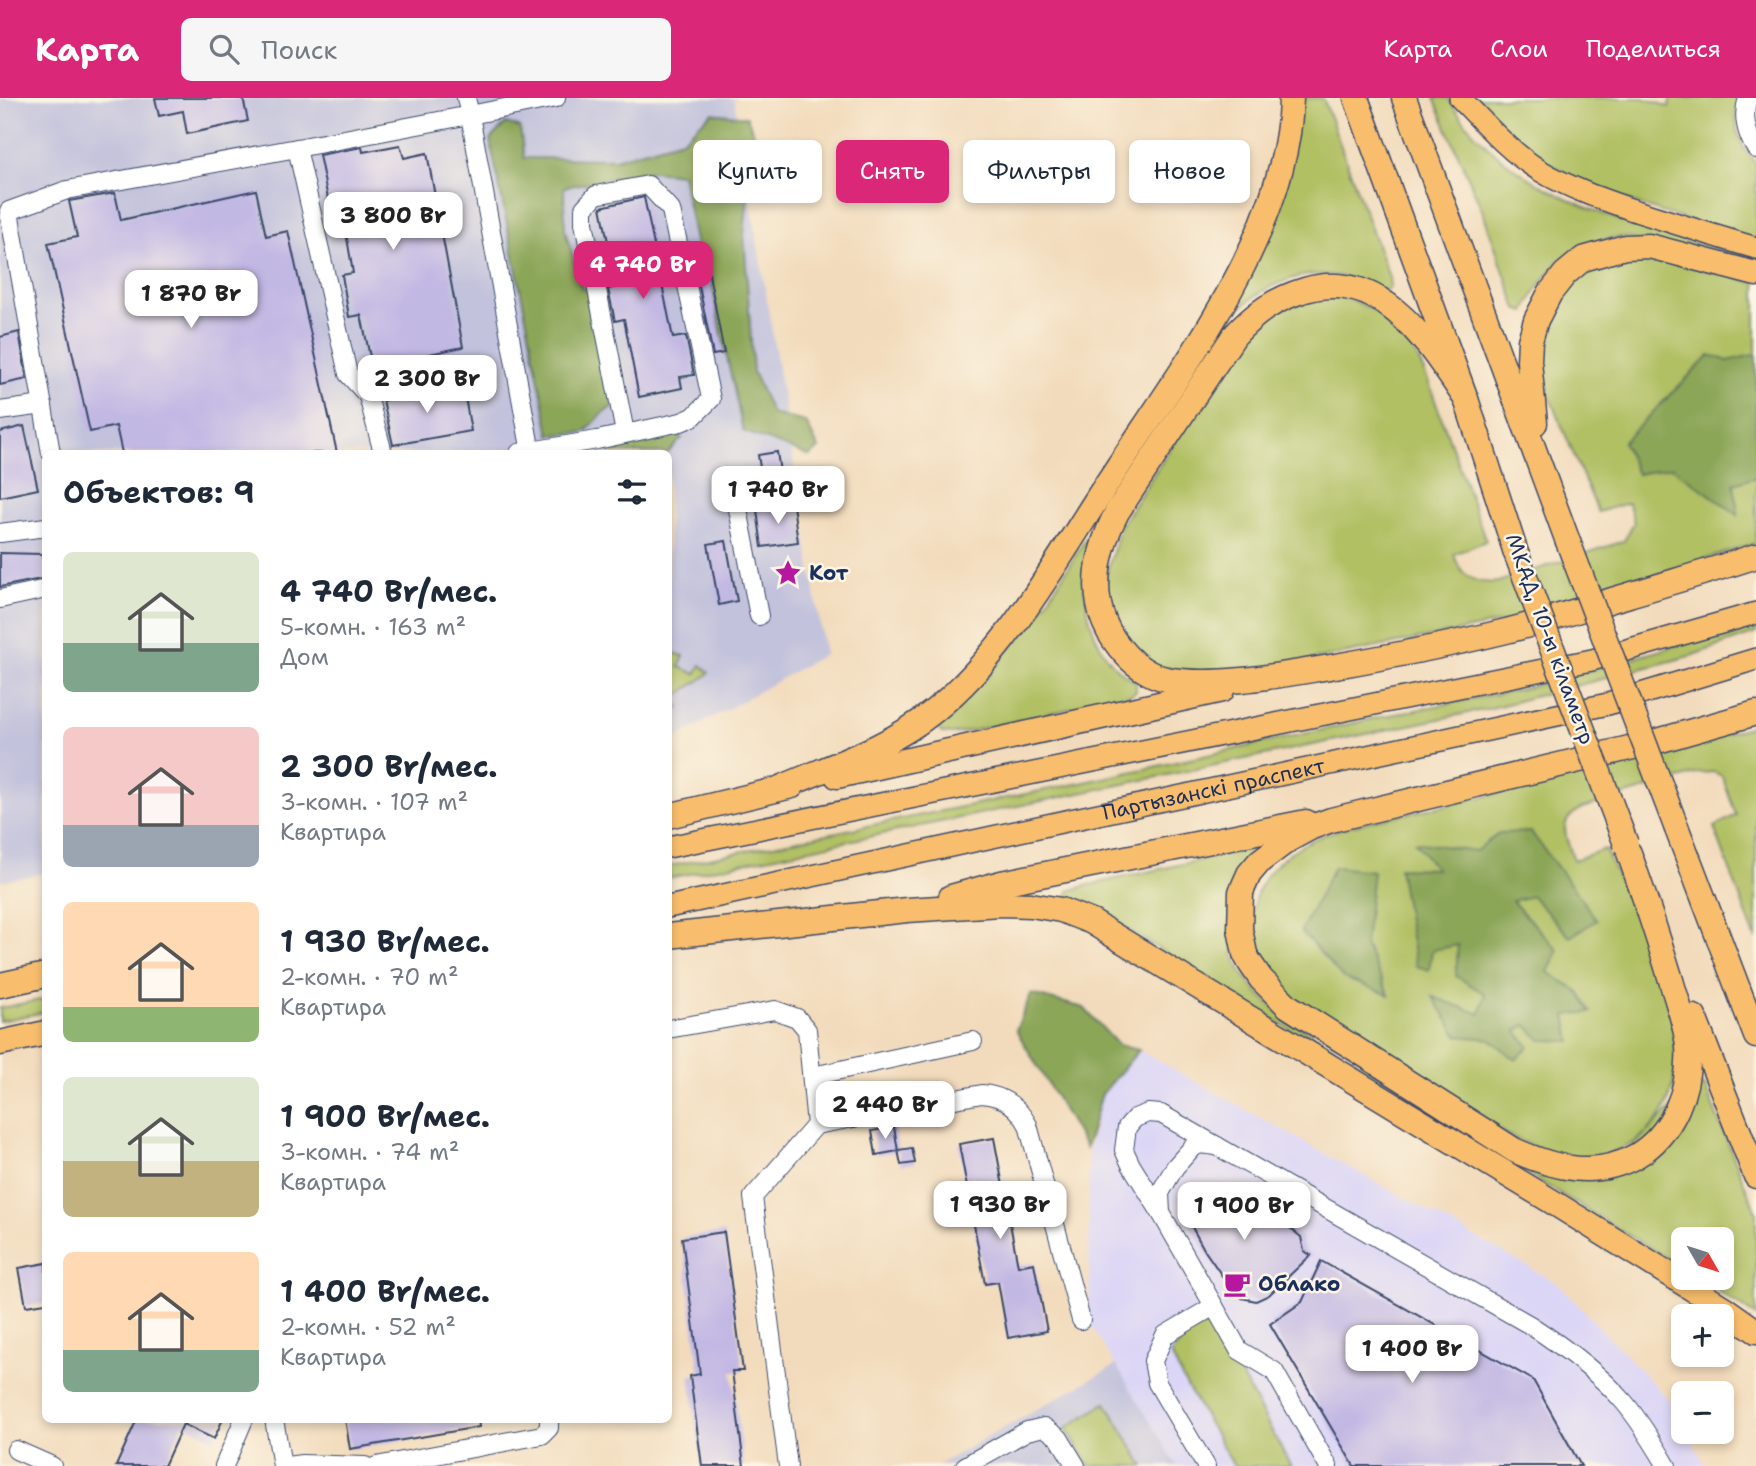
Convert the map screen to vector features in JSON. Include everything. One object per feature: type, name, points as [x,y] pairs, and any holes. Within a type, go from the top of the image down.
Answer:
[{"type":"highway","points":[[778,789],[870,750],[932,712],[975,671],[1025,609],[1196,346],[1236,277],[1267,210],[1279,176],[1290,98]]},
{"type":"highway","name":"МКАД, 10-ы кіламетр","points":[[1356,98],[1466,399],[1516,553],[1756,1176]]},
{"type":"highway","points":[[1404,98],[1567,539],[1756,1036]]},
{"type":"highway","points":[[1543,472],[1532,401],[1530,341],[1536,320],[1550,293],[1565,274],[1583,260],[1603,252],[1625,247],[1649,246],[1756,274]]},
{"type":"highway","points":[[1284,675],[1231,680],[1163,679],[1147,672],[1130,659],[1110,636],[1097,593],[1102,548],[1117,512],[1153,457],[1234,335],[1251,317],[1268,304],[1287,295],[1315,287],[1343,287],[1364,292],[1384,302],[1426,341],[1466,399]]},
{"type":"highway","points":[[672,815],[1284,675],[1402,654],[1503,632],[1756,556]]},
{"type":"highway","points":[[1628,848],[1661,944],[1684,1022],[1688,1047],[1685,1088],[1670,1124],[1644,1151],[1626,1162],[1583,1170],[1537,1160],[1514,1150],[1310,1021],[1272,991],[1245,954],[1240,929],[1241,892],[1249,874],[1268,855],[1312,827],[1654,742],[1756,713]]},
{"type":"highway","points":[[907,910],[1002,883],[1430,796]]},
{"type":"highway","points":[[672,936],[907,910],[1000,904],[1061,910],[1091,922],[1540,1194],[1725,1308],[1756,1331]]},
{"type":"highway","points":[[1722,944],[1756,996]]},
{"type":"highway","points":[[0,985],[42,976]]},
{"type":"highway","points":[[0,1043],[42,1034]]},
{"type":"main road","points":[[1460,98],[1512,150],[1561,182],[1662,220],[1756,248]]},
{"type":"main road","points":[[672,846],[1592,660],[1756,613]]},
{"type":"main road","name":"Партызанскі праспект","points":[[672,906],[1608,704],[1756,659]]},
{"type":"lane","points":[[50,450],[4,212],[67,190],[297,148],[468,106],[556,98]]},
{"type":"lane","points":[[1748,98],[1745,117],[1747,132],[1756,149]]},
{"type":"lane","points":[[468,106],[527,450]]},
{"type":"lane","points":[[297,148],[348,374],[368,396],[382,450]]},
{"type":"lane","points":[[539,450],[681,422],[692,417],[711,399],[671,211],[648,185],[596,195],[584,208],[584,223],[625,433]]},
{"type":"lane","points":[[0,411],[43,405]]},
{"type":"lane","points":[[737,504],[759,616]]},
{"type":"lane","points":[[0,533],[42,528]]},
{"type":"lane","points":[[0,599],[42,590]]},
{"type":"lane","points":[[672,1028],[775,1010],[797,1018],[807,1030],[816,1125]]},
{"type":"lane","points":[[813,1076],[973,1041]]},
{"type":"lane","points":[[788,1466],[753,1197],[816,1125],[982,1094],[1004,1099],[1020,1110],[1028,1125],[1081,1320]]},
{"type":"lane","points":[[1328,1466],[1274,1371],[1239,1350],[1161,1213],[1130,1165],[1124,1150],[1127,1126],[1135,1118],[1149,1113],[1161,1114],[1488,1299],[1562,1346],[1624,1402],[1667,1466]]},
{"type":"lane","points":[[1161,1213],[1160,1193],[1175,1167],[1199,1144],[1218,1146]]},
{"type":"lane","points":[[1206,1466],[1157,1383],[1153,1361],[1165,1335],[1214,1306]]},
{"type":"lane","points":[[224,1466],[242,1423]]},
{"type":"lane","points":[[275,1423],[285,1466],[365,1466]]},
{"type":"lane","points":[[376,1466],[542,1435],[549,1428],[549,1423]]},
{"type":"lane","points":[[965,1466],[1027,1431],[1044,1427],[1059,1438],[1076,1466]]},
{"type":"lane","points":[[16,1450],[52,1466]]},
{"type":"shaded area","points":[[0,98],[738,98],[734,99],[741,140],[693,140],[693,203],[751,203],[825,654],[672,740],[672,450],[42,450],[42,874],[0,881]]},
{"type":"shaded area","points":[[1139,1050],[1557,1283],[1671,1402],[1671,1444],[1694,1444],[1706,1466],[1176,1466],[1090,1323],[1088,1152],[1102,1094]]},
{"type":"shaded area","points":[[1116,1365],[1177,1466],[936,1466]]},
{"type":"green space","points":[[1299,98],[1323,98],[1389,277],[1390,287],[1386,291],[1346,277],[1320,274],[1279,283],[1258,294],[1239,309],[1200,359],[1097,526],[1086,556],[1085,598],[1092,626],[1111,662],[1136,682],[1136,691],[1130,695],[971,731],[942,733],[937,728],[938,721],[989,675],[1044,606],[1224,317]]},
{"type":"green space","points":[[1434,98],[1448,98],[1475,134],[1507,163],[1544,187],[1627,223],[1756,259],[1756,264],[1622,237],[1596,241],[1567,255],[1550,271],[1525,312],[1517,309],[1483,212]]},
{"type":"green space","points":[[1474,98],[1644,98],[1669,107],[1672,98],[1739,98],[1737,130],[1744,149],[1756,164],[1756,240],[1640,205],[1584,182],[1524,147]]},
{"type":"green space","points":[[712,113],[747,117],[753,140],[693,140],[693,203],[747,203],[744,234],[753,372],[772,414],[806,422],[819,449],[809,456],[743,431],[709,274],[697,251],[682,174],[652,171],[564,187],[565,230],[582,289],[602,290],[626,398],[603,413],[585,432],[550,435],[490,140],[506,123],[520,128],[524,158],[615,159],[682,140]]},
{"type":"green space","points":[[1653,257],[1756,283],[1756,543],[1510,621],[1229,676],[1150,666],[1120,636],[1106,587],[1107,572],[1121,525],[1236,347],[1279,308],[1338,295],[1375,310],[1393,326],[1415,353],[1427,378],[1486,541],[1454,554],[1464,574],[1476,581],[1498,582],[1624,541],[1634,522],[1628,503],[1598,512],[1536,365],[1542,332],[1559,300],[1574,282],[1591,268],[1612,259]]},
{"type":"green space","points":[[1710,355],[1728,361],[1753,355],[1756,357],[1756,477],[1734,484],[1738,515],[1672,467],[1637,474],[1623,442]]},
{"type":"green space","points":[[669,430],[682,438],[671,450],[612,449]]},
{"type":"green space","points":[[1756,619],[1756,633],[1690,656],[1487,709],[672,877],[672,865],[1085,782],[1531,687],[1662,650]]},
{"type":"green space","points":[[672,655],[684,656],[679,667],[696,674],[701,665],[709,672],[673,698],[680,708],[672,712]]},
{"type":"green space","points":[[1756,725],[1756,940],[1714,827],[1736,815],[1722,776],[1714,772],[1699,773],[1583,808],[1574,813],[1566,824],[1566,837],[1574,860],[1605,849],[1653,957],[1675,1039],[1674,1078],[1663,1111],[1638,1139],[1629,1145],[1590,1157],[1569,1157],[1520,1141],[1482,1120],[1309,1010],[1266,972],[1258,957],[1251,929],[1260,887],[1277,864],[1309,841],[1346,827],[1588,772]]},
{"type":"green space","points":[[1531,832],[1597,920],[1570,937],[1532,896],[1512,901],[1558,950],[1548,972],[1578,991],[1591,1012],[1566,1015],[1571,1041],[1541,1040],[1526,1025],[1516,1031],[1529,1046],[1516,1060],[1490,1039],[1458,1036],[1433,997],[1480,1014],[1485,994],[1456,976],[1458,945],[1432,950],[1429,970],[1416,966],[1399,868],[1436,869],[1415,842],[1476,851],[1499,833]]},
{"type":"green space","points":[[1259,847],[1260,855],[1233,954],[1242,973],[1255,989],[1285,1018],[1545,1173],[1564,1179],[1599,1178],[1694,1087],[1702,1085],[1756,1212],[1756,1316],[1716,1290],[1734,1290],[1734,1227],[1671,1227],[1671,1261],[1135,934],[1067,898],[1069,891]]},
{"type":"green space","points":[[1334,867],[1373,871],[1365,945],[1389,995],[1343,978],[1301,931]]},
{"type":"green space","points":[[1031,994],[1084,1008],[1118,1045],[1139,1050],[1102,1094],[1086,1148],[1016,1030]]},
{"type":"green space","points":[[42,1000],[42,1013],[0,1021],[0,1008]]},
{"type":"green space","points":[[1212,1322],[1291,1466],[1234,1466],[1181,1376],[1171,1354],[1190,1332]]},
{"type":"green space","points":[[1106,1403],[1144,1466],[1089,1466],[1066,1428]]},
{"type":"building","points":[[155,98],[243,98],[248,121],[187,134],[183,111],[159,116]]},
{"type":"building","points":[[400,145],[404,158],[427,153],[463,347],[372,366],[361,315],[349,317],[342,275],[353,273],[346,232],[335,233],[319,155],[362,147],[363,152]]},
{"type":"building","points":[[256,190],[266,236],[288,231],[336,450],[121,450],[116,426],[90,432],[48,243],[77,237],[69,201],[115,193],[121,220]]},
{"type":"building","points":[[644,197],[673,338],[686,336],[694,375],[680,377],[682,388],[639,397],[624,319],[615,321],[608,289],[617,287],[601,207]]},
{"type":"building","points":[[709,274],[724,353],[713,355],[697,276]]},
{"type":"building","points":[[19,332],[27,379],[0,385],[0,337]]},
{"type":"building","points":[[463,386],[471,431],[393,445],[383,400]]},
{"type":"building","points":[[24,426],[38,489],[0,497],[0,432]]},
{"type":"building","points":[[777,452],[780,472],[761,474],[758,455]]},
{"type":"building","points":[[793,505],[798,542],[762,547],[757,510]]},
{"type":"building","points":[[726,541],[737,601],[719,605],[708,544]]},
{"type":"building","points":[[0,553],[42,554],[42,579],[0,587]]},
{"type":"building","points":[[894,1127],[898,1151],[876,1155],[872,1131]]},
{"type":"building","points":[[994,1138],[1018,1266],[1034,1263],[1047,1331],[1008,1338],[998,1282],[985,1284],[959,1144]]},
{"type":"building","points":[[912,1148],[915,1163],[901,1165],[898,1150]]},
{"type":"building","points":[[1202,1185],[1217,1188],[1284,1223],[1301,1237],[1304,1251],[1311,1255],[1269,1295],[1256,1301],[1242,1298],[1225,1280],[1193,1229],[1184,1202],[1194,1188]]},
{"type":"building","points":[[724,1232],[743,1371],[732,1371],[744,1466],[702,1466],[690,1376],[700,1374],[682,1238]]},
{"type":"building","points":[[1321,1261],[1533,1380],[1581,1466],[1354,1466],[1270,1324],[1302,1302]]},
{"type":"building","points":[[42,1264],[42,1304],[26,1306],[19,1268]]},
{"type":"building","points":[[135,1423],[221,1423],[214,1439],[183,1424],[164,1466],[116,1466]]},
{"type":"building","points":[[346,1423],[478,1423],[479,1427],[350,1449]]},
{"type":"place","name":"Кот","points":[[788,573]]},
{"type":"place","name":"Облако","points":[[1237,1284]]}]
